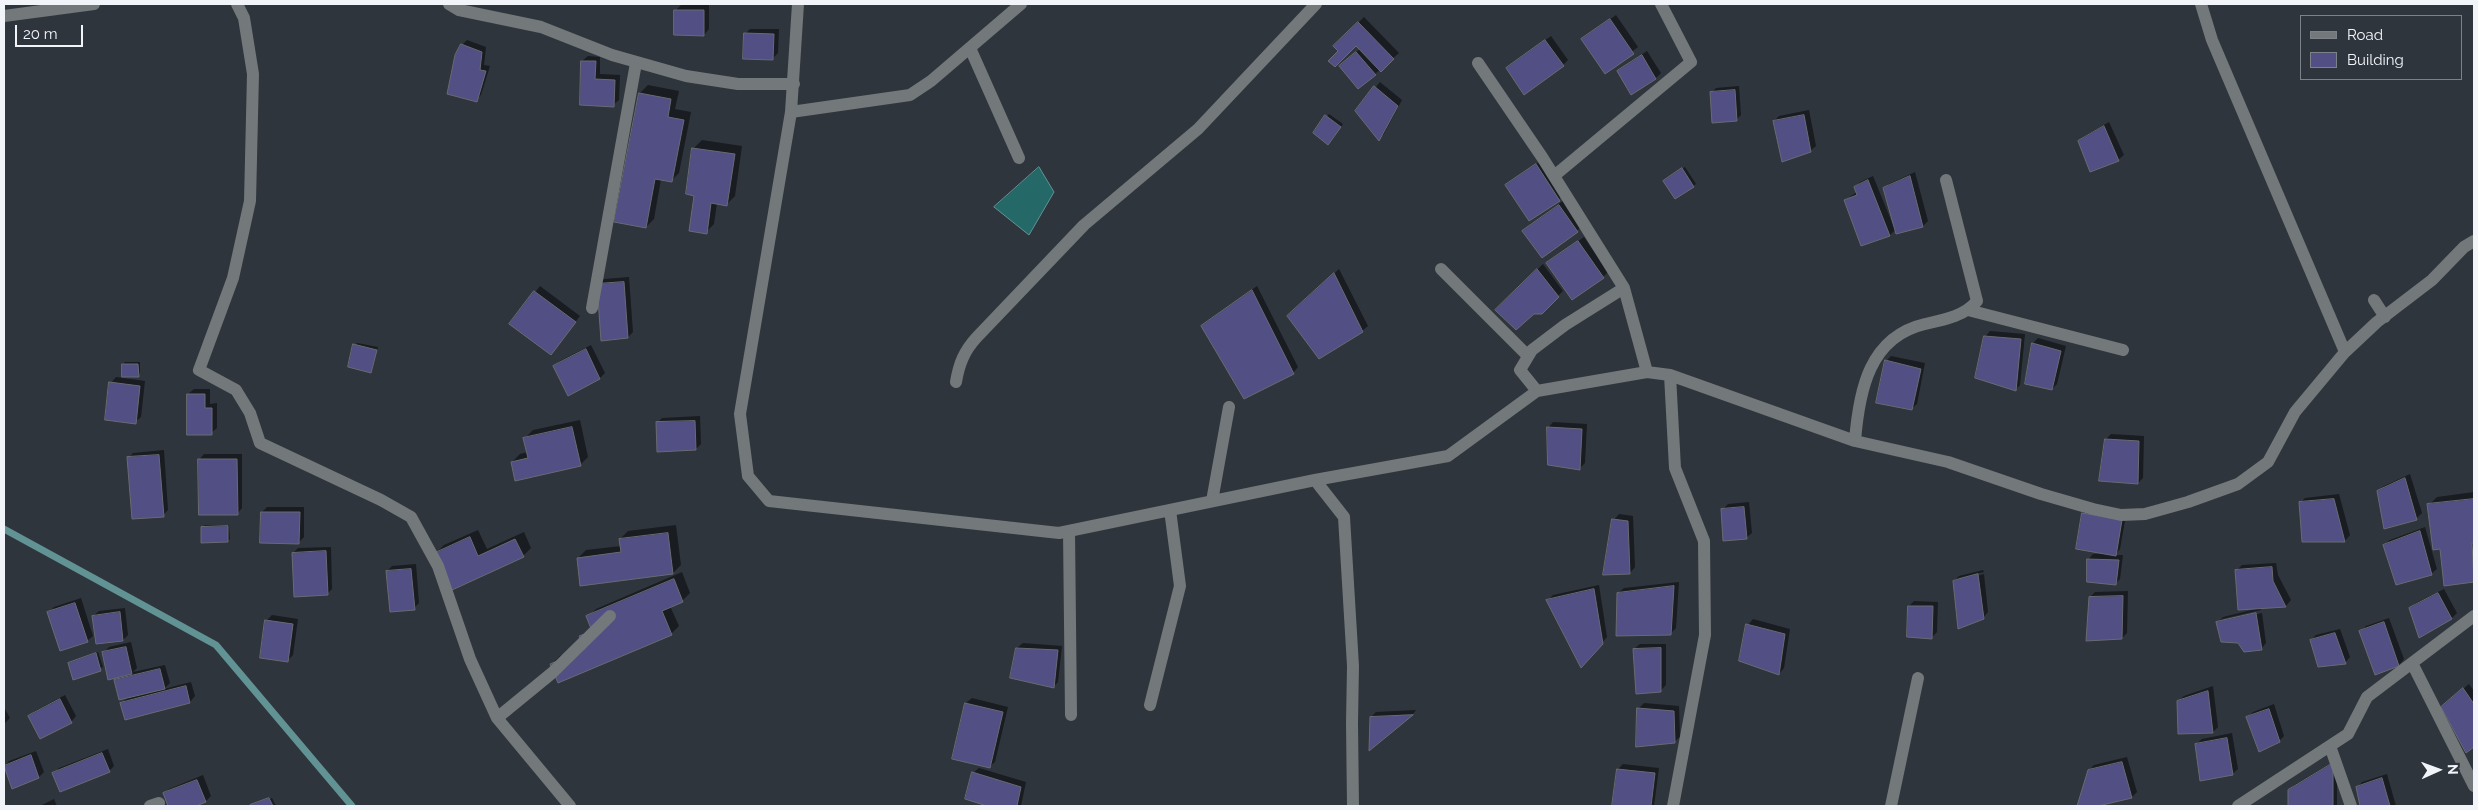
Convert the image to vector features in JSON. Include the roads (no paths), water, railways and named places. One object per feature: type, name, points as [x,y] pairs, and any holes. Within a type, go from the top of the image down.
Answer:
[{"type":"street","points":[[4,16],[73,5],[94,4]]},
{"type":"street","points":[[237,4],[244,18],[253,74],[250,201],[233,278],[199,370],[236,390],[250,413],[260,443],[381,500],[411,517],[438,566],[470,659],[496,718],[570,806]]},
{"type":"street","points":[[449,4],[460,10],[541,27],[636,62],[686,76],[738,84],[794,84]]},
{"type":"street","points":[[798,4],[791,112],[740,414],[748,476],[769,501],[1059,533],[1315,480],[1448,456],[1537,390],[1647,372],[1670,375],[1855,441],[1948,462],[2041,494],[2093,509],[2121,515],[2145,514],[2188,502],[2238,484],[2268,462],[2295,412],[2345,352],[2359,338],[2432,280],[2464,248],[2474,241]]},
{"type":"street","points":[[791,112],[910,95],[931,81],[1021,4]]},
{"type":"street","points":[[956,382],[959,365],[968,347],[1084,225],[1198,129],[1316,4]]},
{"type":"street","points":[[1554,176],[1691,62],[1661,4]]},
{"type":"street","points":[[2201,4],[2212,40],[2345,352]]},
{"type":"street","points":[[970,48],[1019,158]]},
{"type":"street","points":[[592,308],[636,62]]},
{"type":"street","points":[[1478,63],[1554,176],[1624,288],[1647,372]]},
{"type":"street","points":[[1855,441],[1858,408],[1875,357],[1891,340],[1908,328],[1947,319],[1968,310],[1977,302],[1946,180]]},
{"type":"street","points":[[1440,269],[1528,356]]},
{"type":"street","points":[[1537,390],[1520,370],[1532,350],[1565,325],[1624,288]]},
{"type":"street","points":[[2374,300],[2385,317]]},
{"type":"street","points":[[1968,310],[2123,350]]},
{"type":"street","points":[[1670,375],[1675,468],[1704,541],[1705,635],[1673,806]]},
{"type":"street","points":[[1212,501],[1228,407]]},
{"type":"street","points":[[1315,480],[1344,517],[1353,666],[1353,806]]},
{"type":"street","points":[[1150,705],[1180,586],[1170,510]]},
{"type":"street","points":[[1069,531],[1071,715]]},
{"type":"street","points":[[496,718],[552,672],[610,616]]},
{"type":"street","points":[[2238,806],[2348,734],[2367,697],[2474,616]]},
{"type":"street","points":[[2412,663],[2474,786]]},
{"type":"street","points":[[1891,806],[1918,678]]},
{"type":"street","points":[[2330,746],[2351,806]]},
{"type":"waterway","points":[[4,529],[216,645],[352,806]]}]
